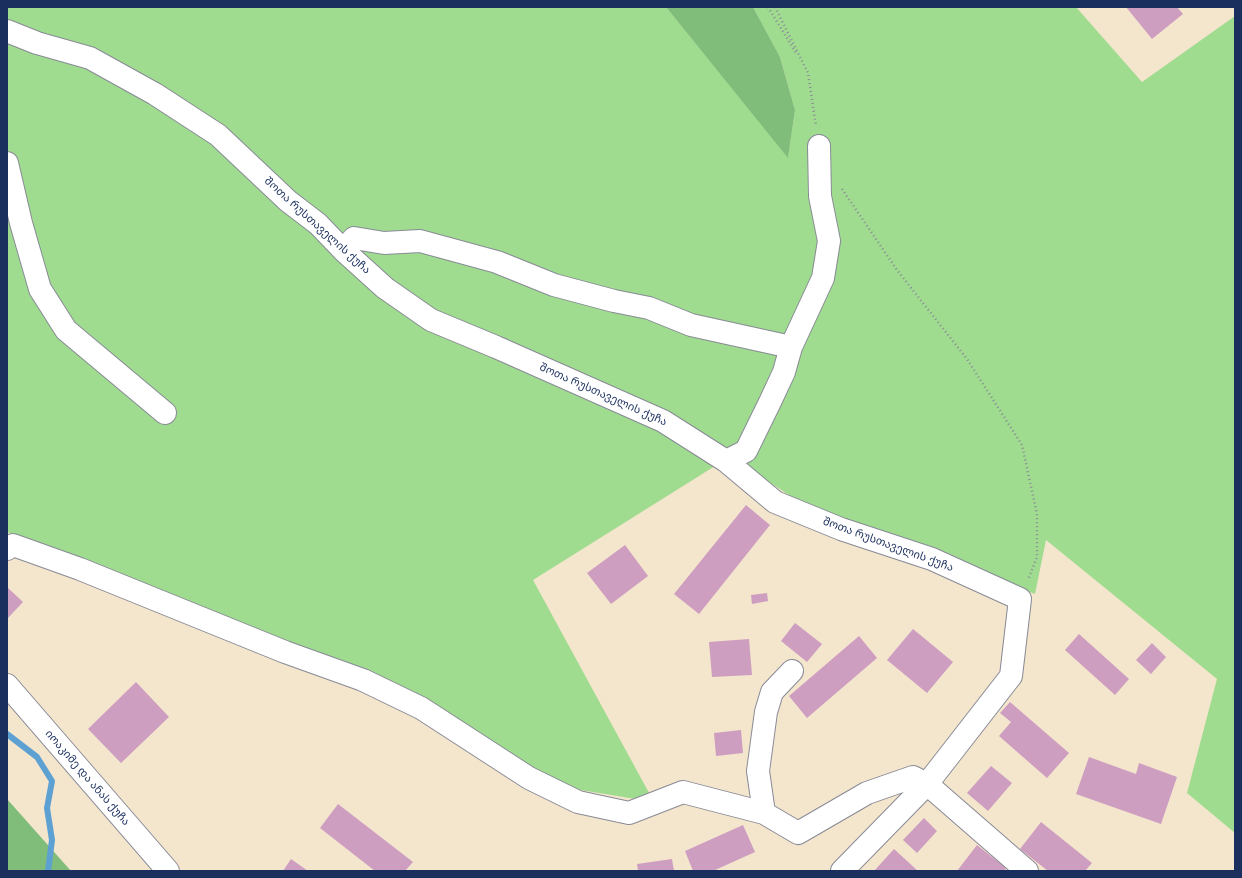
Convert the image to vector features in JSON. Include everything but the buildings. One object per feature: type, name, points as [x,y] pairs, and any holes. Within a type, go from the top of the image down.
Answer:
[{"type":"street","name":"შოთა რუსთაველის ქუჩა","points":[[7,31],[37,44],[90,58],[156,94],[218,135],[288,201],[318,224],[343,250],[385,288],[431,320],[663,421],[726,461],[775,502],[841,530],[932,559],[1020,599]]},
{"type":"street","points":[[726,461],[746,451],[781,378],[791,347],[823,278],[829,241],[820,196],[819,146]]},
{"type":"street","points":[[7,162],[21,224],[40,289],[66,330],[165,413]]},
{"type":"street","points":[[343,250],[354,238],[384,243],[420,241],[497,262],[554,284],[614,301],[650,308],[691,325],[791,347]]},
{"type":"street","points":[[9,545],[80,569],[285,652],[363,680],[421,708],[529,778],[578,802],[629,813],[683,792],[764,813],[798,834],[867,793],[913,777],[927,784],[1027,871]]},
{"type":"street","points":[[842,871],[927,784],[1010,676],[1020,599]]},
{"type":"street","points":[[764,813],[758,771],[766,712],[772,692],[792,672]]},
{"type":"street","name":"იოაკიმე და ანას ქუჩა","points":[[7,685],[168,871]]},
{"type":"path","points":[[768,7],[806,68]]},
{"type":"path","points":[[776,7],[808,73],[819,146]]},
{"type":"path","points":[[840,184],[897,270],[967,358],[1022,445],[1037,514],[1037,557],[1020,599]]},
{"type":"green space","points":[[7,7],[666,7],[788,157],[795,110],[780,57],[753,7],[1076,7],[1142,82],[1235,16],[1235,833],[1187,793],[1217,679],[1046,540],[1035,594],[799,502],[731,456],[533,580],[654,802],[556,786],[205,612],[7,532]]},
{"type":"green space","points":[[666,7],[753,7],[780,57],[795,110],[788,158]]},
{"type":"green space","points":[[7,799],[71,871],[7,871]]},
{"type":"waterway","points":[[7,734],[37,757],[52,781],[47,808],[52,840],[48,871]]}]
